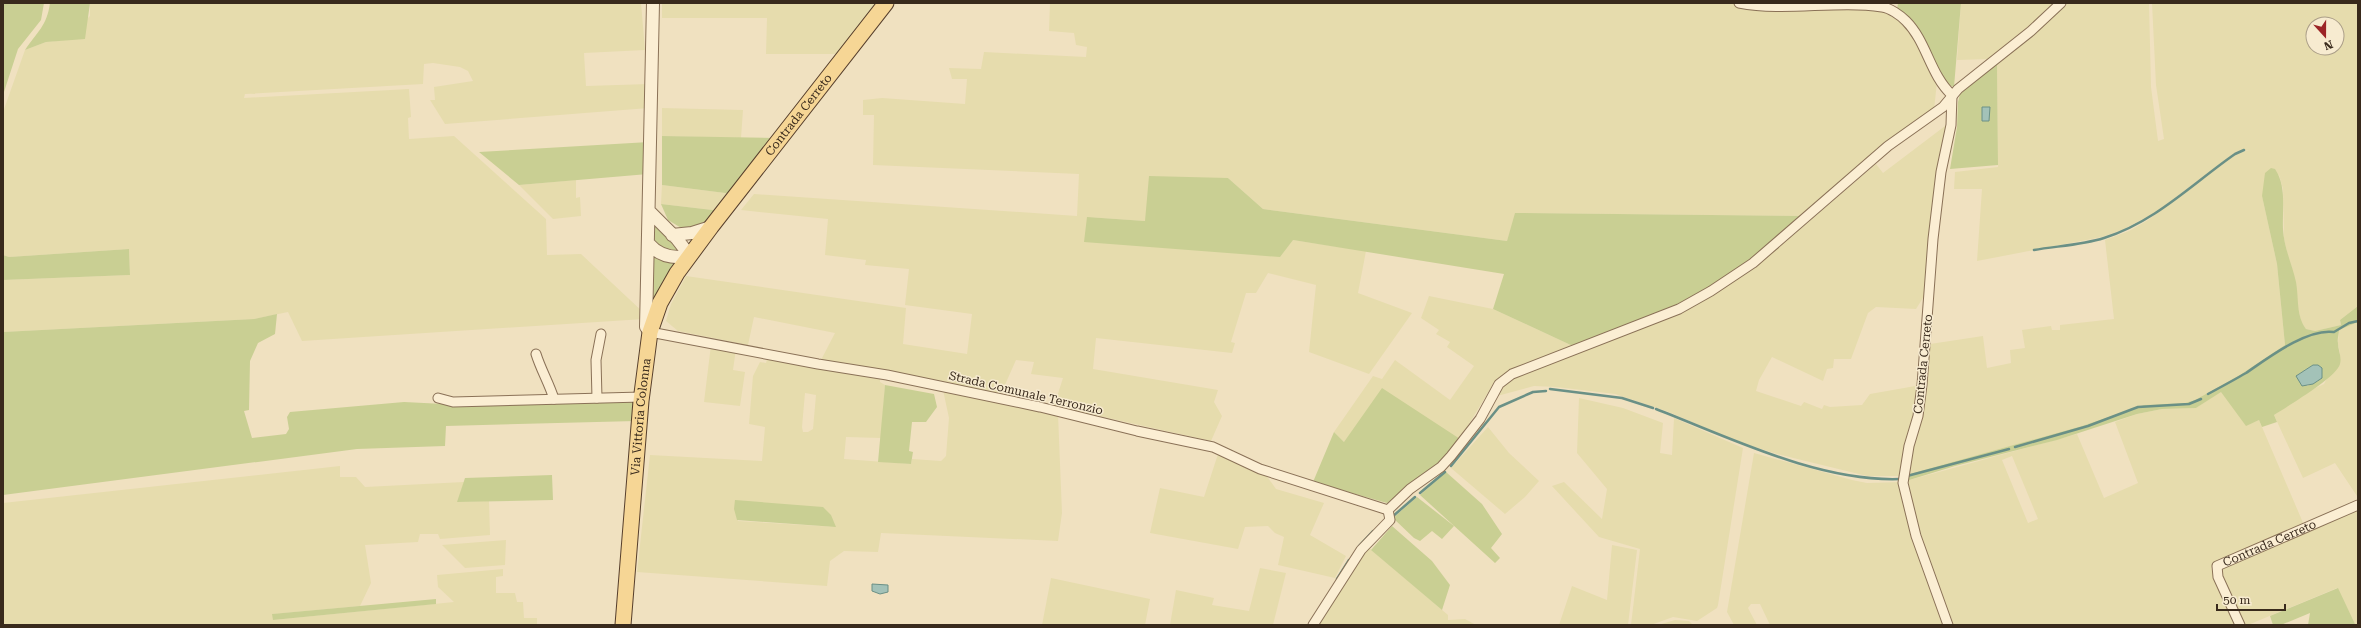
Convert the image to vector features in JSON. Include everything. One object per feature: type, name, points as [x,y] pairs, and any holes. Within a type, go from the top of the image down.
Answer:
[{"type":"main road","name":"Contrada Cerreto","points":[[711,227],[886,3]]},
{"type":"main road","name":"Via Vittoria Colonna","points":[[623,625],[642,397],[650,332],[670,285],[711,227]]},
{"type":"street","points":[[650,332],[646,327],[649,244],[653,3]]},
{"type":"street","points":[[1739,3],[1772,6],[1851,5],[1884,7],[1889,9],[1910,25],[1942,86],[1952,95]]},
{"type":"street","points":[[1313,625],[1361,550],[1390,520],[1388,510],[1451,456],[1480,419],[1499,384],[1512,374],[1672,312],[1711,292],[1753,263],[1888,146],[1942,107],[1952,95],[2031,31],[2061,3]]},
{"type":"street","name":"Contrada Cerreto","points":[[1948,625],[1916,536],[1903,483],[1909,446],[1918,416],[1922,385],[1933,239],[1941,172],[1951,125],[1952,95]]},
{"type":"street","points":[[649,211],[690,256]]},
{"type":"street","points":[[672,235],[692,233],[711,227]]},
{"type":"street","points":[[649,244],[664,255],[677,258],[690,256]]},
{"type":"street","name":"Strada Comunale Terronzio","points":[[650,332],[818,364],[894,376],[1040,407],[1137,431],[1213,447],[1260,469],[1388,510]]},
{"type":"street","points":[[597,398],[596,360],[601,334]]},
{"type":"street","points":[[536,354],[541,369],[548,378],[554,399]]},
{"type":"street","points":[[438,398],[453,402],[642,397]]},
{"type":"street","name":"Contrada Cerreto","points":[[2240,625],[2218,577],[2218,566],[2358,505]]},
{"type":"shaded area","points":[[90,3],[641,3],[645,50],[584,53],[586,86],[649,84],[649,108],[445,124],[430,100],[435,100],[434,87],[473,81],[468,71],[460,67],[433,63],[424,64],[423,84],[245,94],[244,98],[409,89],[411,117],[408,118],[409,139],[454,136],[546,219],[547,255],[581,254],[644,313],[644,319],[302,341],[288,312],[254,319],[3,332],[3,280],[130,275],[129,249],[9,257],[3,255],[3,112],[25,50],[46,42],[65,40],[90,16]]},
{"type":"shaded area","points":[[662,3],[883,3],[843,54],[766,54],[767,18],[662,18]]},
{"type":"shaded area","points":[[1050,3],[1724,3],[1758,7],[1884,9],[1909,29],[1937,82],[1934,110],[1804,216],[1516,213],[1507,241],[1263,209],[1228,178],[1145,221],[1087,217],[1293,240],[1366,251],[1358,293],[1412,313],[1369,374],[1309,352],[1316,285],[1268,273],[1256,293],[1246,293],[1231,342],[1235,343],[1232,353],[1096,338],[1093,369],[1218,390],[1214,402],[1222,416],[1211,441],[1054,406],[1063,378],[1031,374],[1034,362],[1016,360],[1000,396],[821,360],[835,333],[754,317],[748,345],[678,331],[666,321],[671,304],[686,276],[906,308],[903,344],[967,354],[972,314],[905,305],[909,269],[865,265],[866,260],[825,255],[828,219],[741,210],[754,194],[1077,216],[1079,174],[873,165],[874,115],[863,115],[863,100],[882,98],[965,104],[967,79],[952,79],[949,68],[981,69],[984,52],[1086,57],[1087,47],[1076,45],[1074,33],[1049,31]]},
{"type":"shaded area","points":[[1961,3],[2056,3],[2037,21],[1990,59],[1957,60]]},
{"type":"shaded area","points":[[2068,3],[2149,3],[2151,87],[2158,141],[2164,139],[2156,85],[2152,3],[2358,3],[2358,306],[2340,320],[2341,325],[2315,331],[2306,329],[2301,322],[2284,238],[2283,189],[2279,175],[2262,196],[2277,264],[2285,345],[2240,375],[2195,400],[2185,403],[2144,405],[2082,426],[1906,475],[1925,401],[1930,344],[1983,336],[1987,368],[2011,363],[2010,350],[2025,348],[2022,330],[2051,326],[2052,330],[2060,330],[2060,325],[2114,319],[2105,240],[2129,231],[2148,220],[2236,154],[2249,150],[2236,152],[2156,212],[2122,230],[2102,237],[1977,261],[1982,189],[1954,189],[1955,172],[1998,167],[1997,63]]},
{"type":"shaded area","points":[[662,108],[743,110],[741,138],[662,136]]},
{"type":"shaded area","points":[[1949,123],[1928,290],[1916,309],[1876,307],[1868,313],[1851,359],[1834,359],[1833,368],[1827,369],[1823,381],[1772,357],[1759,380],[1756,391],[1801,406],[1804,402],[1822,409],[1824,405],[1830,407],[1862,405],[1870,394],[1921,385],[1901,476],[1867,476],[1777,454],[1739,442],[1666,411],[1615,394],[1534,386],[1497,396],[1503,383],[1514,375],[1708,295],[1737,279],[1785,242],[1876,164],[1883,173]]},
{"type":"shaded area","points":[[576,180],[576,198],[580,197],[581,216],[553,219],[519,185]]},
{"type":"shaded area","points":[[662,185],[733,194],[721,211],[661,204]]},
{"type":"shaded area","points":[[1429,296],[1493,309],[1575,347],[1519,366],[1495,381],[1460,439],[1344,442],[1334,432],[1373,376],[1382,379],[1395,360],[1450,400],[1474,366],[1447,347],[1450,342],[1436,334],[1439,330],[1421,318]]},
{"type":"shaded area","points":[[2358,322],[2357,496],[2335,463],[2303,478],[2274,415],[2305,393],[2324,384],[2340,354],[2338,343],[2339,330]]},
{"type":"shaded area","points":[[711,345],[736,349],[733,370],[745,372],[740,406],[704,402]]},
{"type":"shaded area","points":[[764,358],[880,376],[880,382],[885,385],[881,438],[846,437],[844,459],[911,464],[912,459],[941,461],[946,456],[949,418],[943,390],[1058,414],[1062,513],[1058,541],[881,533],[878,552],[844,551],[830,561],[827,586],[637,572],[650,455],[762,461],[765,427],[749,424],[753,376],[760,362],[766,363],[767,359]],"holes":[[[805,393],[816,395],[813,429],[808,432],[803,432],[802,427]],[[736,514],[836,527],[738,521]]]},
{"type":"shaded area","points":[[2221,391],[2246,425],[2259,420],[2304,525],[2238,552],[2211,568],[2237,625],[1950,625],[1923,554],[1906,481],[2077,434],[2104,498],[2138,483],[2115,422],[2137,414],[2162,409],[2196,408]],"holes":[[[2012,456],[2038,519],[2028,523],[2002,460]]]},
{"type":"shaded area","points":[[1579,398],[1623,408],[1663,423],[1660,453],[1672,455],[1674,418],[1743,448],[1718,605],[1717,608],[1697,621],[1673,617],[1651,625],[1631,625],[1640,549],[1599,537],[1552,486],[1564,482],[1602,519],[1607,489],[1577,453]]},
{"type":"shaded area","points":[[1488,427],[1509,453],[1539,481],[1525,497],[1505,514],[1451,468]]},
{"type":"shaded area","points":[[1754,453],[1867,483],[1902,482],[1945,625],[1770,625],[1760,604],[1751,604],[1748,608],[1757,625],[1734,625],[1727,612]]},
{"type":"shaded area","points":[[1218,454],[1266,475],[1276,489],[1324,503],[1310,535],[1346,556],[1335,578],[1278,565],[1284,537],[1275,533],[1268,526],[1245,527],[1238,549],[1150,533],[1160,488],[1204,497]]},
{"type":"shaded area","points":[[340,466],[340,477],[356,477],[365,487],[464,482],[458,502],[489,501],[490,535],[440,539],[438,534],[420,534],[418,542],[365,545],[371,583],[360,606],[273,614],[273,620],[454,602],[438,587],[437,575],[503,569],[503,576],[496,577],[496,593],[515,593],[517,602],[523,602],[524,618],[537,618],[537,625],[3,625],[3,503]]},
{"type":"shaded area","points":[[2358,508],[2358,625],[2353,625],[2355,624],[2337,588],[2248,625],[2243,625],[2221,578],[2220,570],[2223,566]]},
{"type":"shaded area","points":[[506,540],[505,565],[465,568],[442,545]]},
{"type":"shaded area","points":[[1612,545],[1637,550],[1628,625],[1559,625],[1572,586],[1607,600]]},
{"type":"shaded area","points":[[1367,546],[1448,615],[1448,620],[1465,619],[1476,625],[1316,625]]},
{"type":"shaded area","points":[[1260,568],[1286,573],[1273,625],[1170,625],[1176,590],[1214,598],[1212,605],[1249,611]]},
{"type":"shaded area","points":[[1051,578],[1150,599],[1145,625],[1042,625]]},
{"type":"shaded area","points":[[1675,620],[1689,621],[1693,625],[1658,625]]},
{"type":"green space","points":[[3,3],[44,3],[41,20],[18,49],[3,95]]},
{"type":"green space","points":[[50,3],[90,3],[85,39],[46,42],[25,50],[47,18]]},
{"type":"green space","points":[[1898,3],[1961,3],[1954,87],[1946,84],[1914,22],[1897,10]]},
{"type":"green space","points":[[1997,63],[1998,165],[1950,169],[1957,127],[1958,102],[1960,94]]},
{"type":"green space","points":[[662,136],[775,138],[733,194],[662,185]]},
{"type":"green space","points":[[649,142],[648,174],[519,185],[479,152]]},
{"type":"green space","points":[[2271,168],[2275,169],[2281,183],[2283,191],[2283,221],[2286,249],[2296,282],[2299,312],[2306,329],[2315,331],[2341,325],[2340,320],[2358,306],[2358,322],[2339,330],[2338,341],[2340,364],[2337,370],[2311,391],[2274,415],[2277,422],[2262,427],[2259,420],[2246,426],[2221,392],[2196,408],[2162,409],[2137,414],[2057,440],[1955,466],[1906,481],[1906,475],[2082,426],[2144,405],[2185,403],[2195,400],[2240,375],[2285,345],[2277,264],[2262,196],[2265,173]],"holes":[[[2313,365],[2318,381],[2307,386],[2299,374]]]},
{"type":"green space","points":[[1149,176],[1228,178],[1263,209],[1507,241],[1515,213],[1804,216],[1743,267],[1681,305],[1575,347],[1493,309],[1504,274],[1293,240],[1280,257],[1084,242],[1087,217],[1145,221]]},
{"type":"green space","points":[[661,204],[721,211],[709,224],[683,229],[668,220]]},
{"type":"green space","points":[[652,224],[668,236],[679,253],[664,251],[652,241]]},
{"type":"green space","points":[[129,249],[130,275],[3,280],[3,255],[9,257]]},
{"type":"green space","points":[[654,254],[678,260],[653,303]]},
{"type":"green space","points":[[277,314],[275,334],[258,343],[250,361],[249,410],[244,411],[252,438],[286,434],[289,429],[287,417],[290,412],[404,402],[444,404],[638,400],[636,421],[446,426],[445,446],[357,449],[3,495],[3,332],[254,319]]},
{"type":"green space","points":[[885,385],[934,394],[937,407],[926,422],[912,422],[909,451],[913,452],[911,464],[878,462]]},
{"type":"green space","points":[[1382,388],[1460,439],[1443,460],[1391,502],[1387,503],[1313,482],[1334,432],[1344,442]]},
{"type":"green space","points":[[1446,472],[1482,504],[1502,534],[1491,548],[1500,558],[1495,563],[1420,495]]},
{"type":"green space","points":[[552,475],[553,500],[457,502],[465,478]]},
{"type":"green space","points":[[1417,497],[1454,526],[1442,539],[1432,531],[1420,541],[1414,538],[1393,518]]},
{"type":"green space","points":[[735,500],[823,507],[831,515],[836,527],[737,520],[734,509]]},
{"type":"green space","points":[[1392,526],[1432,561],[1450,585],[1442,610],[1371,550]]},
{"type":"green space","points":[[2338,588],[2355,624],[2308,625],[2310,613],[2281,625],[2273,625],[2270,616]]},
{"type":"green space","points":[[436,599],[436,604],[273,620],[272,614]]},
{"type":"water","points":[[1982,107],[1990,107],[1989,121],[1982,121]]},
{"type":"water","points":[[2313,365],[2318,365],[2322,368],[2322,378],[2313,384],[2302,386],[2296,376]]},
{"type":"water","points":[[872,584],[888,585],[888,592],[880,594],[872,591]]},
{"type":"waterway","points":[[2034,250],[2087,242],[2123,231],[2157,212],[2235,154],[2244,150]]},
{"type":"waterway","points":[[2208,394],[2246,373],[2276,352],[2300,339],[2323,332],[2334,332],[2349,323],[2358,321]]},
{"type":"waterway","points":[[1550,389],[1622,398],[1653,408]]},
{"type":"waterway","points":[[1451,466],[1499,407],[1533,392],[1546,391]]},
{"type":"waterway","points":[[2015,447],[2088,426],[2138,407],[2189,404],[2201,399]]},
{"type":"waterway","points":[[1656,409],[1745,445],[1807,466],[1869,478],[1900,479]]},
{"type":"waterway","points":[[1907,476],[2009,449]]},
{"type":"waterway","points":[[1420,493],[1445,472]]},
{"type":"waterway","points":[[1392,517],[1415,497]]},
{"type":"waterway","points":[[1359,546],[1373,531]]},
{"type":"waterway","points":[[1337,579],[1349,560]]}]
